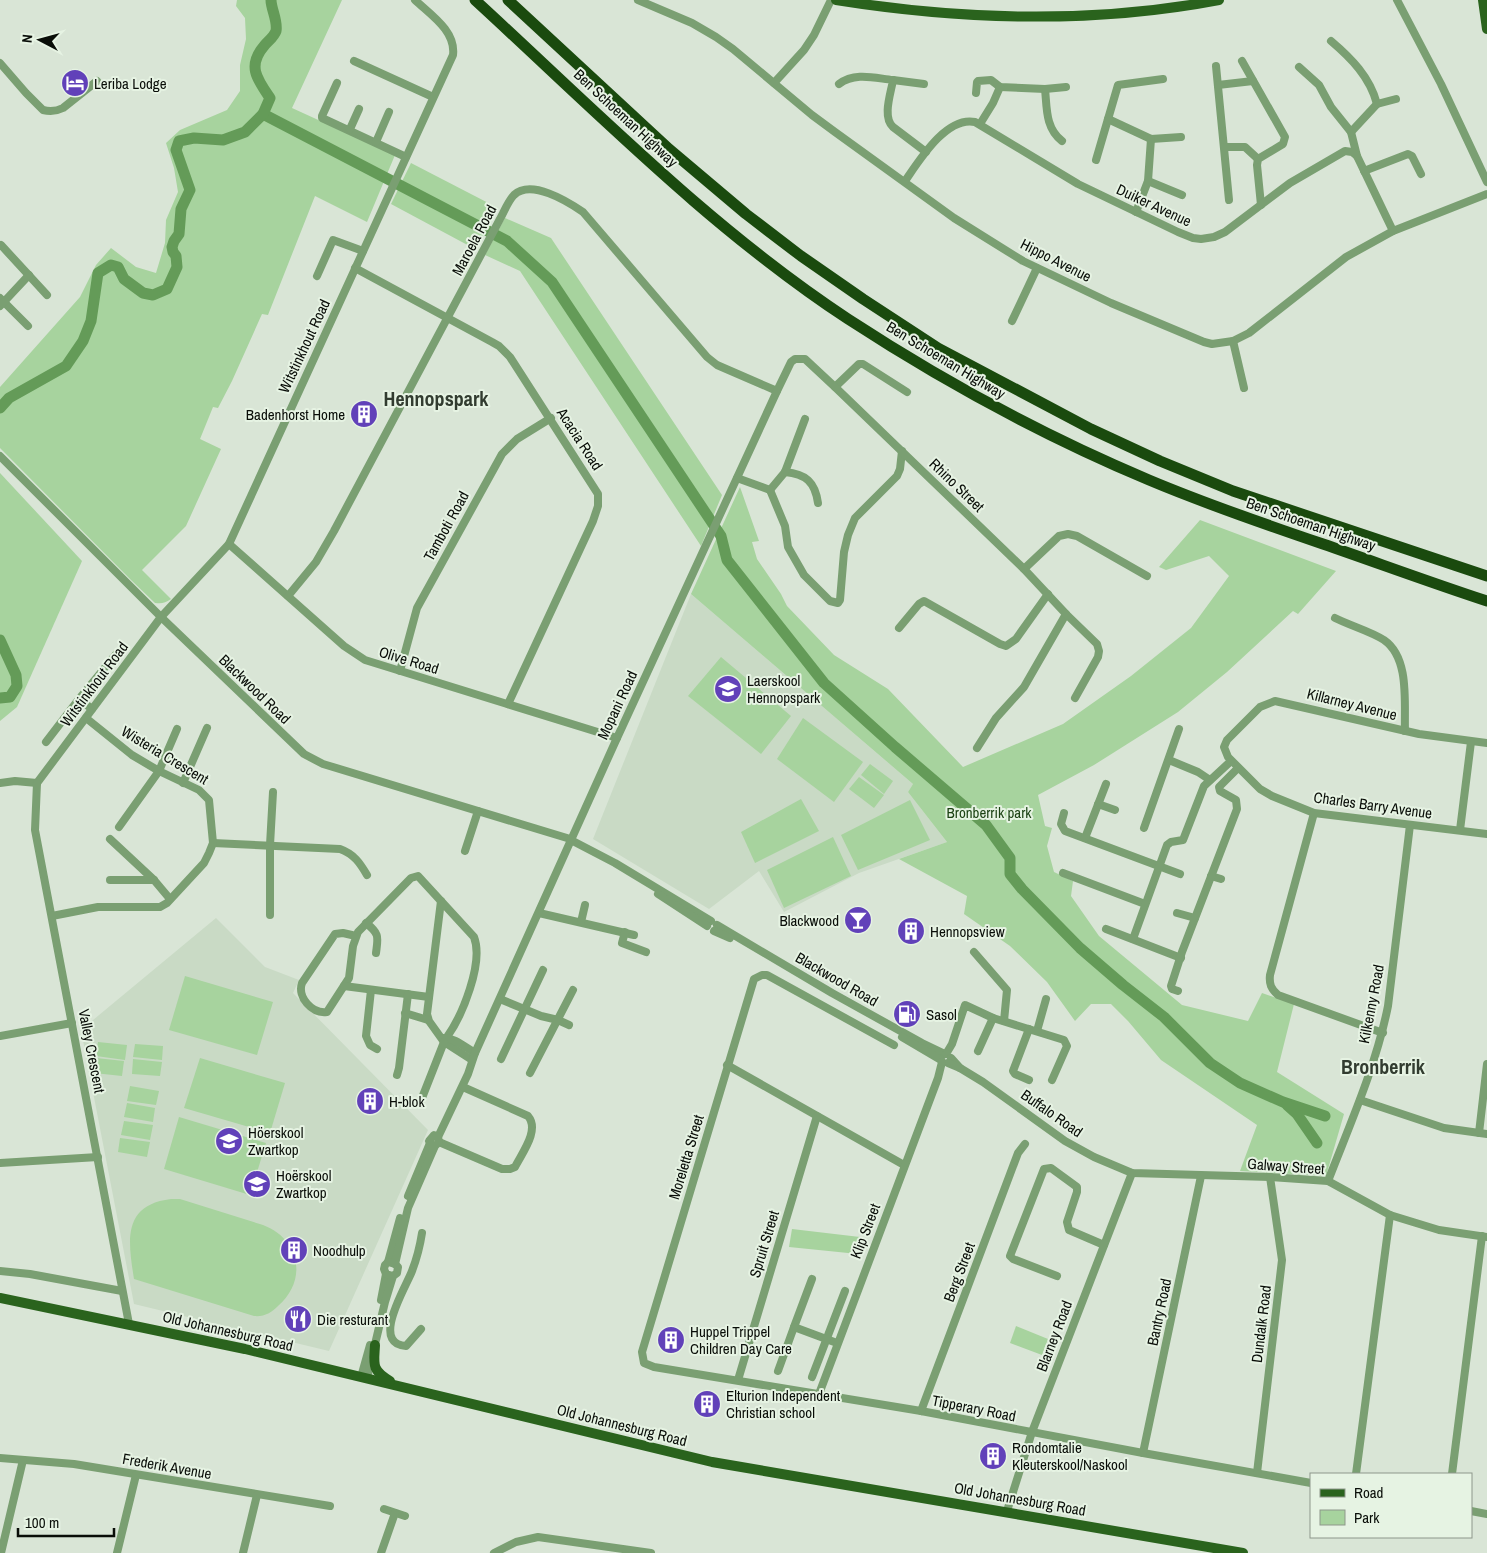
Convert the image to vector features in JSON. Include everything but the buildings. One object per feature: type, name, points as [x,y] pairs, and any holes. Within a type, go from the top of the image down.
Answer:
[{"type":"highway","name":"Ben Schoeman Highway","points":[[475,0],[649,162],[730,230],[784,273],[839,312],[927,368],[1010,415],[1148,479],[1228,511],[1487,601]]},
{"type":"highway","name":"Ben Schoeman Highway","points":[[508,0],[669,149],[746,214],[809,262],[938,348],[1082,425],[1160,461],[1233,490],[1487,576]]},
{"type":"main road","points":[[836,0],[905,10],[1044,17],[1109,14],[1170,8],[1219,0]]},
{"type":"main road","points":[[870,0],[1011,14],[1109,11],[1202,0]]},
{"type":"main road","points":[[1483,0],[1487,29]]},
{"type":"main road","name":"Old Johannesburg Road","points":[[0,1298],[245,1349],[712,1462],[1007,1511],[1243,1553]]},
{"type":"main road","points":[[375,1344],[374,1363],[376,1372],[402,1387]]},
{"type":"street","name":"Witstinkhout Road","points":[[37,783],[161,617],[228,544],[453,55],[454,45],[446,30],[415,0]]},
{"type":"street","name":"Hippo Avenue","points":[[638,0],[703,29],[734,49],[812,115],[954,218],[1037,268],[1111,303],[1200,341],[1212,344],[1233,341],[1248,333],[1346,256],[1393,231],[1487,194]]},
{"type":"street","points":[[774,83],[804,50],[814,35],[831,0]]},
{"type":"street","points":[[1397,2],[1441,84],[1487,182]]},
{"type":"street","points":[[1331,41],[1346,53],[1359,68],[1371,88],[1376,104]]},
{"type":"street","points":[[1242,61],[1285,137],[1283,144],[1258,159],[1261,205]]},
{"type":"street","points":[[354,62],[433,98]]},
{"type":"street","points":[[0,63],[26,94],[43,110],[47,111],[63,108],[97,81]]},
{"type":"street","points":[[1216,66],[1229,200]]},
{"type":"street","points":[[1299,67],[1319,85],[1331,107],[1352,133],[1357,156],[1393,231]]},
{"type":"street","points":[[839,84],[847,78],[856,76],[924,84]]},
{"type":"street","points":[[1096,160],[1118,84],[1163,79]]},
{"type":"street","points":[[893,80],[888,122],[893,128],[926,152]]},
{"type":"street","points":[[976,93],[977,81],[991,80],[1000,86],[1066,87]]},
{"type":"street","points":[[1218,85],[1253,81]]},
{"type":"street","points":[[337,83],[322,118],[350,129],[406,159]]},
{"type":"street","points":[[905,181],[926,152],[944,133],[959,123],[968,120],[980,124],[993,103],[1000,86]]},
{"type":"street","points":[[1045,88],[1048,121],[1056,136],[1062,141]]},
{"type":"street","points":[[1357,156],[1352,152],[1345,151],[1352,133],[1376,104],[1396,99]]},
{"type":"street","points":[[350,129],[359,109]]},
{"type":"street","points":[[376,142],[389,112]]},
{"type":"street","points":[[1108,119],[1151,139],[1181,137]]},
{"type":"street","name":"Duiker Avenue","points":[[980,124],[1078,184],[1193,238],[1214,237],[1225,232],[1290,183],[1345,151]]},
{"type":"street","points":[[1136,212],[1148,181],[1151,139]]},
{"type":"street","points":[[1224,147],[1245,147],[1258,159]]},
{"type":"street","points":[[1364,171],[1408,154],[1412,156],[1421,174]]},
{"type":"street","points":[[1148,181],[1182,195]]},
{"type":"street","name":"Maroela Road","points":[[288,596],[316,562],[330,539],[500,219],[517,193],[529,189],[542,191],[576,207],[588,218],[707,357],[718,365],[777,391]]},
{"type":"street","points":[[317,276],[333,240],[363,251]]},
{"type":"street","points":[[2,245],[47,295]]},
{"type":"street","name":"Acacia Road","points":[[355,268],[492,342],[505,351],[551,418],[595,488],[598,506],[593,521],[508,704]]},
{"type":"street","points":[[1012,321],[1037,268]]},
{"type":"street","points":[[28,326],[1,302],[29,275]]},
{"type":"street","points":[[1233,341],[1244,388]]},
{"type":"street","name":"Rhino Street","points":[[791,362],[796,358],[805,359],[1024,568],[1066,614],[1097,644],[1098,657],[1075,698]]},
{"type":"street","name":"Mopani Road","points":[[364,1378],[375,1344],[408,1208],[435,1141],[617,738],[791,362]]},
{"type":"street","points":[[835,387],[859,364],[863,364],[907,392]]},
{"type":"street","name":"Tamboti Road","points":[[400,671],[418,608],[502,454],[517,439],[551,418]]},
{"type":"street","points":[[770,490],[785,472],[805,419]]},
{"type":"street","points":[[737,478],[770,490],[785,526],[788,547],[804,576],[830,600],[838,603],[840,600],[844,552],[855,518],[897,476],[900,469],[902,451]]},
{"type":"street","name":"Blackwood Road","points":[[0,456],[161,617],[283,735],[310,758],[323,764],[555,834],[668,894],[712,926],[922,1043],[946,1059]]},
{"type":"street","points":[[785,472],[795,473],[806,478],[816,492],[818,503]]},
{"type":"street","points":[[1024,568],[1059,536],[1068,534],[1077,536],[1147,576]]},
{"type":"street","name":"Olive Road","points":[[228,544],[344,646],[365,660],[617,738]]},
{"type":"street","points":[[899,628],[919,604],[924,601],[1006,646],[1016,639],[1048,594]]},
{"type":"street","points":[[977,748],[996,718],[1024,687],[1066,614]]},
{"type":"street","points":[[1335,618],[1384,640],[1398,654],[1403,672],[1405,731]]},
{"type":"street","points":[[46,742],[117,653]]},
{"type":"street","points":[[79,699],[92,709]]},
{"type":"street","name":"Killarney Avenue","points":[[1231,761],[1225,753],[1226,742],[1260,707],[1275,701],[1405,731],[1487,743]]},
{"type":"street","name":"Wisteria Crescent","points":[[86,718],[132,756],[202,791],[209,800],[213,842]]},
{"type":"street","points":[[183,783],[207,728]]},
{"type":"street","points":[[119,827],[165,761],[177,729]]},
{"type":"street","points":[[1144,828],[1180,730]]},
{"type":"street","points":[[1460,830],[1471,742]]},
{"type":"street","points":[[1169,760],[1198,772],[1212,784],[1234,798],[1238,803],[1224,844],[1218,851],[1187,940],[1180,954],[1176,974],[1171,986],[1172,989],[1178,991]]},
{"type":"street","points":[[1212,784],[1231,761]]},
{"type":"street","name":"Charles Barry Avenue","points":[[1231,761],[1266,794],[1314,813],[1487,834]]},
{"type":"street","points":[[1133,939],[1169,843],[1182,840],[1204,786],[1220,784],[1238,768]]},
{"type":"street","points":[[0,783],[15,781],[37,783]]},
{"type":"street","name":"Valley Crescent","points":[[37,783],[35,830],[128,1324]]},
{"type":"street","points":[[1085,838],[1106,784]]},
{"type":"street","points":[[270,915],[270,845],[273,792]]},
{"type":"street","points":[[1234,798],[1239,799],[1245,796]]},
{"type":"street","points":[[1098,804],[1115,810]]},
{"type":"street","points":[[465,851],[478,811]]},
{"type":"street","points":[[1064,813],[1061,824],[1063,829],[1180,874]]},
{"type":"street","points":[[1314,813],[1270,975],[1271,987],[1275,993],[1281,996],[1383,1033]]},
{"type":"street","points":[[1232,816],[1245,815]]},
{"type":"street","name":"Kilkenny Road","points":[[1328,1181],[1360,1100],[1383,1033],[1410,826]]},
{"type":"street","points":[[110,839],[154,880],[170,899]]},
{"type":"street","points":[[52,916],[98,907],[160,907],[204,863],[213,842],[340,849],[356,858],[367,875]]},
{"type":"street","points":[[1224,844],[1233,847]]},
{"type":"street","points":[[1063,873],[1145,904]]},
{"type":"street","points":[[356,936],[343,933],[335,934],[302,983],[301,996],[317,1011],[327,1012],[349,978],[356,936],[404,883],[415,876],[418,876],[474,937],[477,944],[477,961],[473,980],[455,1023],[445,1039],[420,1103]]},
{"type":"street","points":[[110,880],[154,880]]},
{"type":"street","points":[[1208,880],[1221,880]]},
{"type":"street","points":[[428,1020],[427,1007],[441,901]]},
{"type":"street","points":[[581,922],[585,905]]},
{"type":"street","points":[[1177,913],[1194,917],[1208,911]]},
{"type":"street","points":[[539,913],[634,935]]},
{"type":"street","points":[[366,923],[374,929],[378,936],[376,953]]},
{"type":"street","points":[[1106,929],[1180,954]]},
{"type":"street","points":[[625,932],[622,943],[646,952]]},
{"type":"street","points":[[1187,940],[1196,943]]},
{"type":"street","points":[[974,952],[1007,990],[1004,1021]]},
{"type":"street","points":[[501,1059],[543,970]]},
{"type":"street","name":"Moreletta Street","points":[[642,1352],[754,979],[762,974],[767,975],[894,1045]]},
{"type":"street","points":[[344,986],[429,997]]},
{"type":"street","points":[[371,990],[366,1036],[370,1045],[377,1049]]},
{"type":"street","points":[[530,1074],[573,990]]},
{"type":"street","points":[[397,1075],[408,994]]},
{"type":"street","points":[[500,999],[545,1018],[558,1020],[569,1025]]},
{"type":"street","points":[[1029,1080],[1015,1074],[1013,1069],[1046,999]]},
{"type":"street","name":"Klip Street","points":[[819,1394],[965,1006],[993,1018]]},
{"type":"street","points":[[406,1013],[428,1020],[445,1039],[473,1058]]},
{"type":"street","points":[[978,1051],[993,1018],[1060,1038],[1067,1043],[1052,1080]]},
{"type":"street","points":[[0,1036],[72,1023]]},
{"type":"street","name":"Mopani Road","points":[[435,1141],[463,1087],[473,1058]]},
{"type":"street","name":"Buffalo Road","points":[[946,1059],[983,1082],[1072,1145],[1094,1157],[1132,1173]]},
{"type":"street","points":[[1360,1100],[1444,1128],[1483,1134],[1487,1064]]},
{"type":"street","points":[[727,1065],[904,1166]]},
{"type":"street","points":[[435,1141],[506,1170],[515,1167],[533,1131],[528,1116],[463,1087]]},
{"type":"street","name":"Spruit Street","points":[[738,1380],[817,1116]]},
{"type":"street","name":"Berg Street","points":[[921,1411],[1018,1153],[1025,1144]]},
{"type":"street","points":[[0,1163],[98,1157]]},
{"type":"street","points":[[1057,1276],[1014,1260],[1010,1256],[1044,1169],[1051,1168],[1077,1187],[1078,1192],[1066,1222],[1067,1228],[1104,1245]]},
{"type":"street","name":"Galway Street","points":[[1132,1173],[1270,1177],[1328,1181],[1390,1215],[1440,1230],[1484,1237]]},
{"type":"street","name":"Blarney Road","points":[[1007,1511],[1032,1432],[1132,1173]]},
{"type":"street","name":"Bantry Road","points":[[1143,1453],[1201,1176]]},
{"type":"street","name":"Dundalk Road","points":[[1257,1473],[1282,1260],[1270,1177]]},
{"type":"street","points":[[1356,1473],[1390,1215]]},
{"type":"street","points":[[421,1329],[406,1346],[397,1344],[391,1337],[391,1325],[398,1302],[419,1252],[422,1233]]},
{"type":"street","points":[[1452,1473],[1484,1237]]},
{"type":"street","points":[[393,1269],[410,1276]]},
{"type":"street","name":"Mopani Road","points":[[364,1378],[393,1269]]},
{"type":"street","points":[[0,1271],[30,1274],[122,1291]]},
{"type":"street","points":[[778,1371],[812,1279]]},
{"type":"street","points":[[812,1377],[844,1291]]},
{"type":"street","points":[[794,1327],[838,1343]]},
{"type":"street","name":"Tipperary Road","points":[[642,1352],[642,1360],[649,1366],[921,1411],[1310,1483]]},
{"type":"street","name":"Frederik Avenue","points":[[0,1458],[74,1464],[330,1506]]},
{"type":"street","points":[[1,1553],[23,1460]]},
{"type":"street","points":[[117,1553],[136,1475]]},
{"type":"street","points":[[243,1553],[257,1495]]},
{"type":"street","points":[[384,1509],[405,1516]]},
{"type":"street","points":[[1472,1511],[1487,1514]]},
{"type":"street","points":[[381,1553],[395,1513]]},
{"type":"street","points":[[494,1553],[516,1542],[538,1538],[651,1553]]},
{"type":"shaded area","name":"Laerskool Hennopspark","points":[[691,594],[913,784],[908,792],[947,842],[859,873],[784,912],[759,871],[709,909],[593,839]]},
{"type":"shaded area","name":"Hoërskool Zwartkop","points":[[216,918],[265,967],[299,980],[293,993],[428,1130],[329,1351],[134,1304],[81,1030]]},
{"type":"green space","points":[[237,0],[342,0],[292,108],[395,155],[367,222],[315,196],[268,315],[262,314],[232,381],[218,408],[213,407],[200,439],[221,449],[186,526],[142,570],[171,599],[163,603],[155,603],[0,448],[0,387],[80,297],[96,265],[111,248],[136,267],[156,273],[165,243],[166,220],[178,192],[174,168],[166,143],[180,130],[227,110],[240,91],[240,65],[246,39],[245,18],[236,6]]},
{"type":"green space","points":[[411,163],[498,208],[475,249],[391,204]]},
{"type":"green space","points":[[505,218],[551,238],[722,495],[701,546],[520,271],[485,255]]},
{"type":"green space","points":[[0,473],[82,561],[17,707],[0,721]]},
{"type":"green space","name":"Bronberrik park","points":[[740,487],[759,541],[752,542],[757,559],[787,606],[834,655],[888,689],[963,767],[1063,724],[1131,676],[1191,628],[1229,576],[1209,556],[1166,570],[1159,567],[1200,520],[1336,571],[1298,614],[1293,611],[1227,672],[1178,712],[1094,765],[1038,795],[1045,826],[1052,828],[1047,846],[1054,872],[1073,881],[1071,896],[1099,936],[1182,1005],[1248,1021],[1262,993],[1294,1004],[1277,1072],[1344,1114],[1326,1176],[1240,1171],[1257,1125],[1161,1060],[1111,1004],[1091,1004],[1075,1021],[1047,982],[1010,946],[964,914],[967,896],[899,859],[947,842],[908,792],[913,784],[691,594]]},
{"type":"green space","points":[[721,657],[791,716],[761,754],[688,696]]},
{"type":"green space","points":[[803,718],[863,762],[834,802],[777,759]]},
{"type":"green space","points":[[870,764],[893,781],[884,794],[861,775]]},
{"type":"green space","points":[[859,777],[884,795],[874,808],[849,789]]},
{"type":"green space","points":[[801,799],[819,831],[755,863],[741,832]]},
{"type":"green space","points":[[910,800],[930,840],[858,870],[841,835]]},
{"type":"green space","points":[[833,837],[851,876],[784,908],[767,870]]},
{"type":"green space","points":[[185,976],[273,1002],[257,1055],[169,1030]]},
{"type":"green space","points":[[98,1042],[127,1045],[125,1060],[96,1056]]},
{"type":"green space","points":[[135,1044],[163,1046],[162,1060],[133,1057]]},
{"type":"green space","points":[[96,1058],[124,1061],[122,1076],[94,1073]]},
{"type":"green space","points":[[200,1058],[285,1083],[270,1133],[184,1108]]},
{"type":"green space","points":[[133,1059],[162,1062],[160,1076],[132,1074]]},
{"type":"green space","points":[[130,1086],[159,1091],[156,1105],[127,1101]]},
{"type":"green space","points":[[127,1103],[155,1108],[153,1122],[124,1117]]},
{"type":"green space","points":[[179,1117],[266,1143],[250,1195],[164,1169]]},
{"type":"green space","points":[[124,1121],[153,1125],[150,1140],[121,1135]]},
{"type":"green space","points":[[120,1138],[150,1142],[147,1157],[118,1152]]},
{"type":"green space","points":[[180,1199],[263,1225],[275,1231],[285,1240],[292,1250],[296,1261],[296,1273],[294,1284],[278,1306],[270,1313],[254,1316],[134,1279],[130,1239],[136,1217],[144,1209],[155,1203]]},
{"type":"green space","points":[[792,1229],[860,1237],[858,1254],[789,1247]]},
{"type":"green space","points":[[1016,1326],[1048,1339],[1042,1355],[1010,1343]]},
{"type":"waterway","points":[[0,408],[9,398],[66,366],[83,341],[91,321],[98,273],[111,265],[118,267],[124,279],[143,293],[153,295],[167,289],[177,267],[176,256],[172,247],[179,234],[181,209],[190,190],[176,150],[179,141],[194,138],[223,140],[245,132],[263,114],[270,98],[261,85],[255,66],[259,53],[276,31],[271,0]]},
{"type":"waterway","points":[[263,114],[507,241],[552,282],[721,536],[727,560],[824,683],[986,825],[1010,858],[1010,874],[1022,889],[1080,948],[1164,1017],[1210,1063],[1240,1083],[1283,1102],[1325,1116]]},
{"type":"waterway","points":[[0,640],[16,675],[17,686],[10,697],[0,698]]},
{"type":"waterway","points":[[1287,1105],[1297,1114],[1317,1143]]},
{"type":"place","name":"Leriba Lodge","points":[[75,83]]},
{"type":"place","name":"Badenhorst Home","points":[[364,414]]},
{"type":"place","name":"Laerskool Hennopspark","points":[[728,689]]},
{"type":"place","name":"Blackwood","points":[[858,920]]},
{"type":"place","name":"Hennopsview","points":[[911,931]]},
{"type":"place","name":"Sasol","points":[[907,1014]]},
{"type":"place","name":"H-blok","points":[[370,1101]]},
{"type":"place","name":"Höerskool Zwartkop","points":[[229,1141]]},
{"type":"place","name":"Hoërskool Zwartkop","points":[[257,1184]]},
{"type":"place","name":"Noodhulp","points":[[294,1250]]},
{"type":"place","name":"Die resturant","points":[[298,1319]]},
{"type":"place","name":"Huppel Trippel Children Day Care","points":[[671,1340]]},
{"type":"place","name":"Elturion Independent Christian school","points":[[707,1404]]},
{"type":"place","name":"Rondomtalie Kleuterskool/Naskool","points":[[993,1456]]},
{"type":"district","name":"Hennopspark","points":[[436,398]]},
{"type":"district","name":"Bronberrik","points":[[1383,1066]]}]
